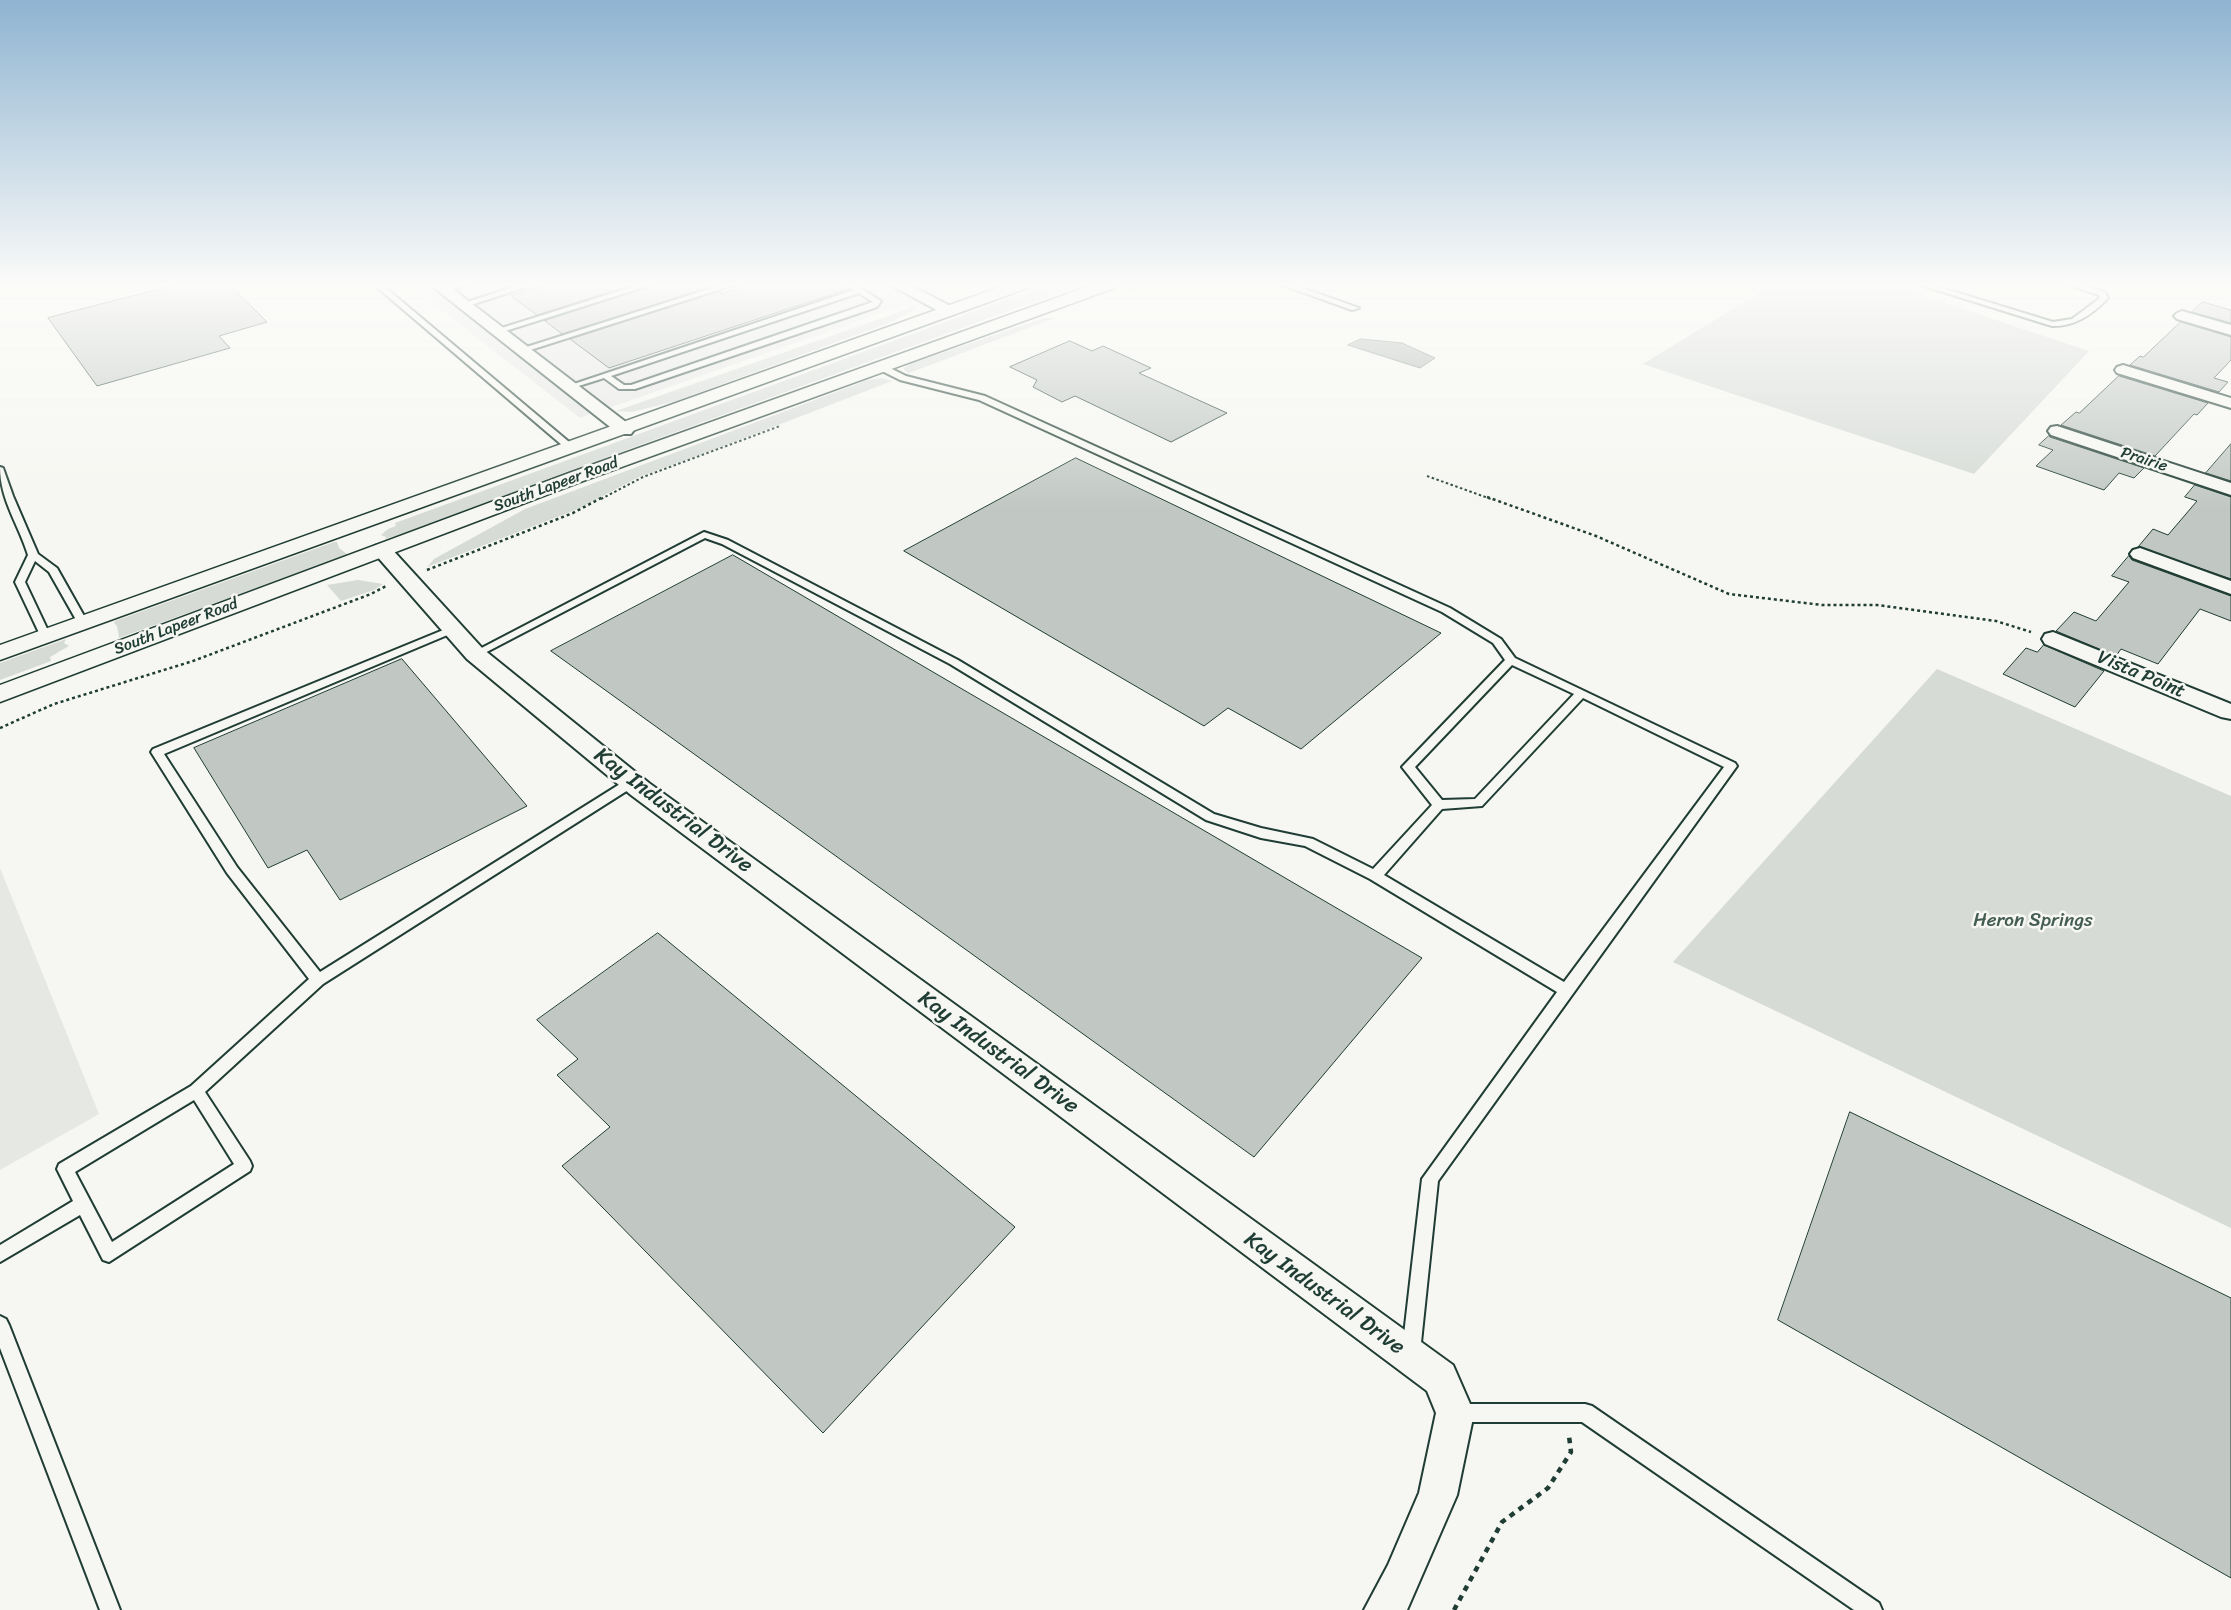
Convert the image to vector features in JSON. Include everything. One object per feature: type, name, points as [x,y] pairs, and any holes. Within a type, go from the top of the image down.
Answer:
[{"type":"main road","name":"South Lapeer Road","points":[[0,653],[572,449],[820,358]]},
{"type":"main road","name":"South Lapeer Road","points":[[0,694],[382,550],[906,358]]},
{"type":"main road","points":[[370,521],[360,530],[357,536],[358,542],[372,549],[382,550]]},
{"type":"main road","points":[[80,664],[99,646],[100,638],[98,632],[82,623]]},
{"type":"street","points":[[532,358],[624,430]]},
{"type":"street","points":[[2123,370],[2231,402]]},
{"type":"street","name":"Prairie","points":[[2057,431],[2231,488]]},
{"type":"street","name":"Kay Industrial Drive","points":[[382,550],[475,654],[632,782],[1440,1378],[1455,1413]]},
{"type":"street","points":[[2140,554],[2231,588]]},
{"type":"street","name":"Vista Point","points":[[2053,639],[2230,713]]},
{"type":"street","points":[[1385,1610],[1402,1579],[1438,1495],[1455,1413]]},
{"type":"lane","points":[[464,358],[572,449]]},
{"type":"lane","points":[[569,387],[656,358]]},
{"type":"lane","points":[[605,375],[622,387],[632,386],[715,358]]},
{"type":"lane","points":[[881,367],[903,378],[982,398],[1446,610],[1497,641],[1511,660],[1731,766],[1430,1178],[1410,1357]]},
{"type":"lane","points":[[0,470],[5,478],[4,494],[28,537],[34,555],[53,570],[82,623]]},
{"type":"lane","points":[[475,654],[704,535],[725,542],[954,662],[1210,817],[1260,834],[1308,842],[1375,876],[1566,990]]},
{"type":"lane","points":[[34,555],[20,582],[46,637]]},
{"type":"lane","points":[[318,980],[232,870],[157,752],[453,629]]},
{"type":"lane","points":[[1439,805],[1408,767],[1511,660]]},
{"type":"lane","points":[[1375,876],[1439,805],[1478,803],[1582,693]]},
{"type":"lane","points":[[196,1091],[244,1166],[109,1254],[65,1169],[196,1091],[318,980],[632,782]]},
{"type":"lane","points":[[0,1254],[84,1204]]},
{"type":"lane","points":[[0,1325],[110,1610]]},
{"type":"lane","points":[[1455,1413],[1585,1413],[1872,1610]]},
{"type":"path","points":[[427,570],[573,513],[643,477],[782,425]]},
{"type":"path","points":[[1427,476],[1596,536],[1729,594],[1783,602],[1822,605],[1877,605],[1996,621],[2053,639]]},
{"type":"path","points":[[0,728],[82,694],[217,652],[388,586]]},
{"type":"path","points":[[1454,1610],[1502,1522],[1548,1488],[1571,1452],[1565,1412]]},
{"type":"shaded area","points":[[503,358],[752,358],[580,418]]},
{"type":"shaded area","points":[[1389,358],[1435,358],[1420,368]]},
{"type":"shaded area","points":[[0,868],[99,1114],[0,1170]]},
{"type":"green space","points":[[768,358],[793,358],[676,401],[632,412],[616,411]]},
{"type":"green space","points":[[846,358],[879,358],[385,539],[386,537],[381,535],[388,529],[396,526],[395,523]]},
{"type":"green space","points":[[927,358],[948,358],[909,373],[904,368]]},
{"type":"green space","points":[[1653,358],[2082,358],[1974,474],[1643,364]]},
{"type":"green space","points":[[881,378],[892,381],[639,477],[578,509],[427,567],[434,559],[525,509],[868,380]]},
{"type":"green space","points":[[337,542],[339,548],[347,554],[345,556],[119,638],[115,621]]},
{"type":"green space","points":[[358,580],[383,584],[374,590],[341,601],[327,585]]},
{"type":"green space","points":[[66,639],[64,643],[69,646],[50,657],[51,661],[0,680],[0,663]]},
{"type":"green space","name":"Heron Springs","points":[[1937,669],[2231,796],[2231,1228],[1673,962]]},
{"type":"building","points":[[77,358],[195,358],[97,386]]},
{"type":"building","points":[[596,358],[639,358],[609,368]]},
{"type":"building","points":[[1030,358],[1129,358],[1151,368],[1139,373],[1227,413],[1171,442],[1075,396],[1062,402],[1033,387],[1037,380],[1010,367]]},
{"type":"building","points":[[2138,358],[2231,358],[2214,378],[2228,382],[2219,392],[2130,365]]},
{"type":"building","points":[[2119,376],[2208,403],[2197,415],[2194,414],[2155,456],[2061,425],[2076,412],[2079,413]]},
{"type":"building","points":[[2049,436],[2144,468],[2134,478],[2119,473],[2104,490],[2036,466],[2053,450],[2039,445]]},
{"type":"building","points":[[2231,444],[2231,481],[2206,473]]},
{"type":"building","points":[[1076,458],[1441,633],[1301,749],[1228,708],[1204,726],[904,551]]},
{"type":"building","points":[[2195,485],[2231,497],[2231,579],[2138,547],[2153,529],[2168,535],[2197,501],[2185,497]]},
{"type":"building","points":[[733,555],[1422,958],[1254,1157],[551,651]]},
{"type":"building","points":[[2129,556],[2132,560],[2231,596],[2231,621],[2200,609],[2158,664],[2121,649],[2116,656],[2056,631],[2074,612],[2096,621],[2129,582],[2112,576]]},
{"type":"building","points":[[2044,645],[2104,671],[2075,707],[2003,674],[2026,648],[2037,652]]},
{"type":"building","points":[[402,659],[527,806],[340,900],[307,850],[268,868],[194,748]]},
{"type":"building","points":[[658,933],[1015,1227],[823,1433],[562,1166],[610,1127],[557,1075],[578,1059],[537,1020]]},
{"type":"building","points":[[1850,1112],[2231,1298],[2231,1578],[1778,1320]]}]
